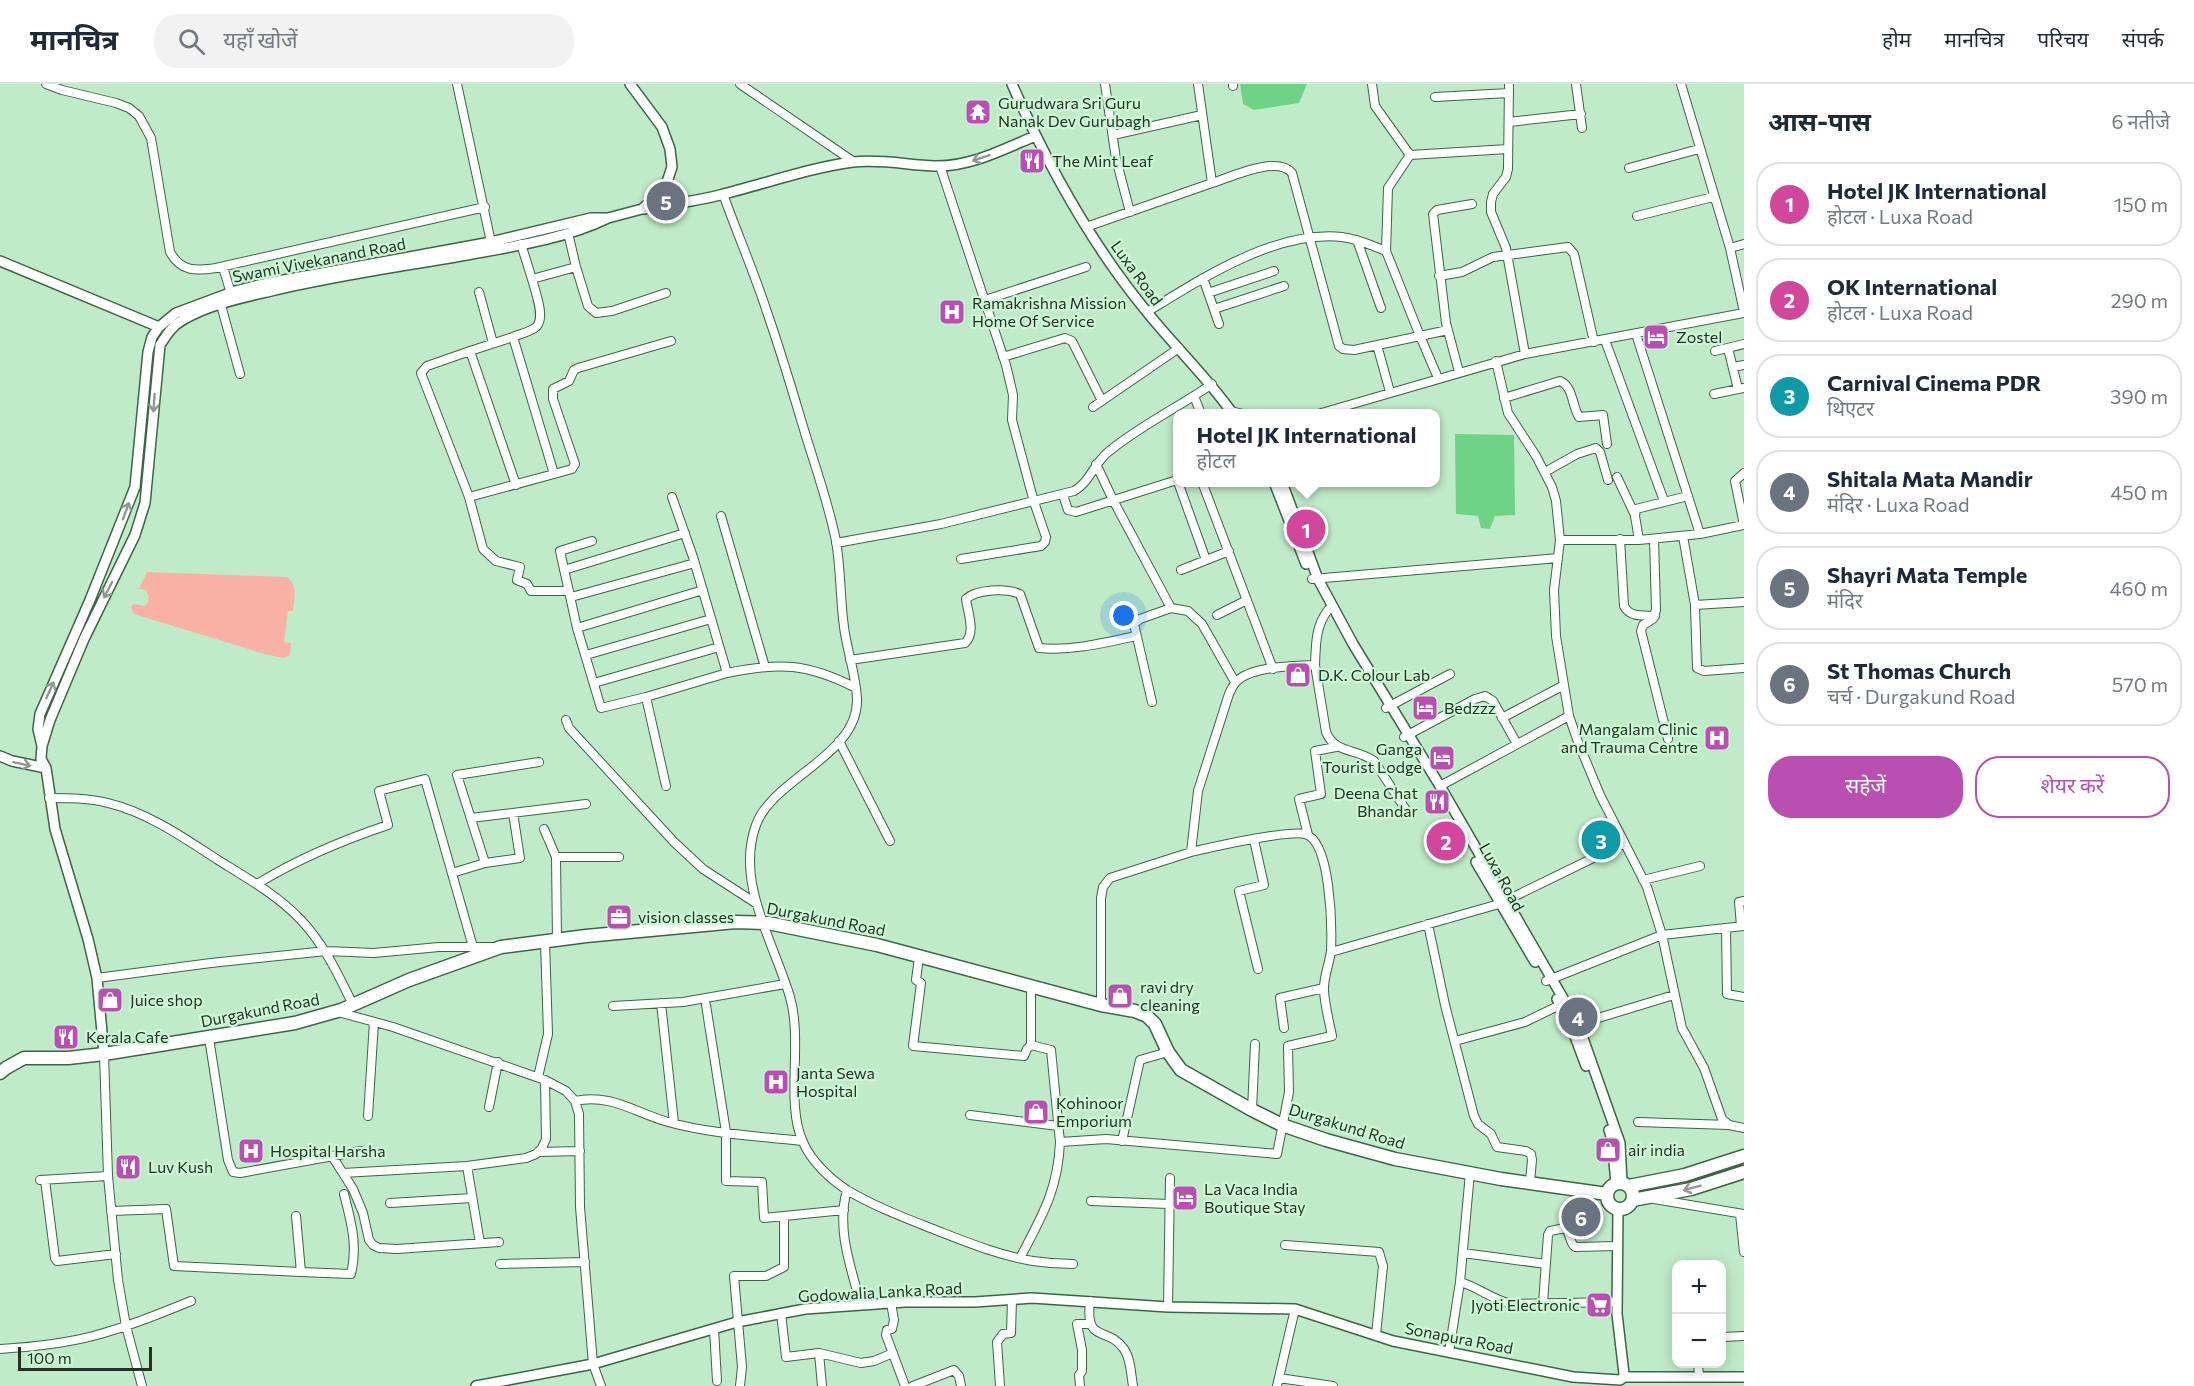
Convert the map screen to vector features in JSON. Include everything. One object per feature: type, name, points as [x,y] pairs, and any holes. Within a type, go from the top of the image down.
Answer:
[{"type":"main road","name":"Durgakund Road","points":[[0,1073],[24,1058],[68,1058],[104,1054],[295,1023],[353,1005],[418,977],[501,947],[736,922],[764,922],[877,945],[1101,1005],[1135,1011],[1147,1016],[1155,1024],[1168,1052],[1181,1070],[1282,1125],[1326,1140],[1395,1159],[1607,1194]]},
{"type":"main road","points":[[1744,1156],[1685,1175],[1610,1187],[1607,1194],[1611,1206],[1618,1209],[1627,1207],[1640,1199],[1691,1189],[1744,1172]]},
{"type":"main road","points":[[1627,1184],[1640,1199]]},
{"type":"street","points":[[46,84],[116,103],[140,116],[152,138],[170,252],[181,267],[190,270],[223,267],[485,207]]},
{"type":"street","points":[[457,84],[492,246]]},
{"type":"street","points":[[630,84],[662,127],[670,149],[672,167],[666,185],[642,209]]},
{"type":"street","points":[[740,84],[854,162]]},
{"type":"street","name":"Luxa Road","points":[[1013,84],[1035,136],[1086,227],[1147,312],[1212,384],[1230,409]]},
{"type":"street","points":[[1105,84],[1119,174],[1130,212]]},
{"type":"street","points":[[1198,84],[1212,183]]},
{"type":"street","points":[[1372,84],[1375,106],[1410,155]]},
{"type":"street","points":[[1576,84],[1582,128]]},
{"type":"street","points":[[1334,409],[1525,354],[1744,313],[1730,248],[1681,84]]},
{"type":"street","points":[[1435,97],[1509,88],[1508,169],[1506,177],[1493,194],[1491,212],[1504,238],[1525,354]]},
{"type":"street","points":[[1509,122],[1581,114]]},
{"type":"street","points":[[1113,135],[1202,116]]},
{"type":"street","points":[[642,209],[723,194],[772,180],[854,162],[884,161],[940,166],[971,161],[1035,136]]},
{"type":"street","points":[[1410,155],[1508,149]]},
{"type":"street","points":[[1629,168],[1699,149]]},
{"type":"street","points":[[1410,155],[1388,188],[1386,251],[1438,378]]},
{"type":"street","points":[[1086,227],[1212,183],[1266,166],[1282,165],[1292,173],[1339,346],[1348,351],[1448,330]]},
{"type":"street","points":[[940,166],[1004,357],[1013,395],[1012,420],[1046,537],[1041,546],[961,559]]},
{"type":"street","points":[[723,194],[767,310],[827,507],[836,543],[843,617],[856,688],[855,717],[839,741],[772,801],[761,814],[749,851],[749,870],[757,904],[785,984],[795,1028],[796,1105],[802,1141],[813,1160],[847,1190],[910,1220],[961,1240],[1020,1258],[1073,1264]]},
{"type":"street","points":[[1637,216],[1713,197]]},
{"type":"street","points":[[1459,372],[1448,330],[1432,214],[1437,210],[1472,204]]},
{"type":"street","name":"Swami Vivekanand Road","points":[[159,327],[176,313],[232,297],[492,246],[591,218],[608,218],[642,209]]},
{"type":"street","name":"Swami Vivekanand Road","points":[[492,246],[520,244],[568,233],[608,218]]},
{"type":"street","points":[[568,233],[588,306],[596,313],[612,311],[666,293]]},
{"type":"street","points":[[1147,312],[1203,278],[1256,253],[1309,237],[1341,237],[1357,240],[1386,251]]},
{"type":"street","points":[[1357,240],[1381,308]]},
{"type":"street","points":[[520,244],[532,279],[539,312],[538,324],[534,329],[513,337],[427,366],[421,373],[469,497],[483,549],[496,561],[520,567],[517,580],[527,584],[531,591],[570,594],[695,563]]},
{"type":"street","points":[[1730,248],[1744,244]]},
{"type":"street","points":[[1439,276],[1462,272],[1485,260],[1568,247],[1571,250],[1594,342]]},
{"type":"street","points":[[0,261],[159,327],[152,337],[147,358],[135,487],[90,600],[40,714],[38,729],[42,746],[41,759],[46,768],[55,829],[88,939],[97,978],[104,1054],[111,1211],[126,1326],[142,1386]]},
{"type":"street","points":[[223,267],[232,297]]},
{"type":"street","points":[[532,279],[576,267]]},
{"type":"street","points":[[985,300],[1086,267]]},
{"type":"street","points":[[1208,293],[1274,271]]},
{"type":"street","points":[[1203,278],[1219,324]]},
{"type":"street","points":[[1214,309],[1284,286]]},
{"type":"street","points":[[478,292],[493,343]]},
{"type":"street","name":"Swami Vivekanand Road","points":[[42,746],[70,670],[135,535],[145,503],[160,345],[169,331],[180,321],[221,305],[232,297]]},
{"type":"street","points":[[221,305],[240,374]]},
{"type":"street","points":[[1636,334],[1700,534]]},
{"type":"street","points":[[513,337],[554,474]]},
{"type":"street","points":[[1004,357],[1065,338],[1072,341],[1102,401]]},
{"type":"street","points":[[1605,340],[1664,501]]},
{"type":"street","points":[[469,497],[573,469],[575,465],[553,399],[553,389],[569,381],[574,370],[578,368],[671,341]]},
{"type":"street","points":[[1715,351],[1744,344]]},
{"type":"street","points":[[1377,345],[1390,392]]},
{"type":"street","points":[[1093,407],[1179,348]]},
{"type":"street","points":[[1714,394],[1741,388],[1732,367],[1728,348]]},
{"type":"street","points":[[470,351],[516,485]]},
{"type":"street","points":[[1496,361],[1504,398],[1512,419],[1545,472],[1556,501],[1560,540],[1554,590],[1556,636],[1569,716],[1586,763],[1643,879],[1655,909],[1674,995],[1688,1041],[1704,1068],[1722,1119],[1729,1125]]},
{"type":"street","points":[[1732,367],[1744,365]]},
{"type":"street","points":[[1504,398],[1563,381],[1568,386],[1579,417],[1603,415],[1607,444]]},
{"type":"street","points":[[1174,409],[1212,384]]},
{"type":"street","points":[[1194,396],[1199,409]]},
{"type":"street","points":[[836,543],[942,524],[1063,495],[1081,487],[1096,464],[1116,446],[1173,409]]},
{"type":"street","points":[[1545,472],[1577,454],[1596,448],[1600,452],[1608,480]]},
{"type":"street","points":[[1096,464],[1172,608]]},
{"type":"street","points":[[1560,540],[1654,539],[1700,534],[1744,525],[1735,481],[1744,473]]},
{"type":"street","points":[[1617,477],[1635,513],[1639,540]]},
{"type":"street","points":[[1063,495],[1066,506],[1072,512],[1081,511],[1173,482]]},
{"type":"street","points":[[1180,487],[1206,560]]},
{"type":"street","points":[[1204,487],[1273,669]]},
{"type":"street","name":"Luxa Road","points":[[1276,487],[1328,610],[1389,707],[1502,903],[1549,979],[1560,1005],[1574,1025],[1612,1140],[1614,1167],[1627,1184]]},
{"type":"street","points":[[1284,487],[1315,579],[1389,707],[1450,674]]},
{"type":"street","points":[[1635,513],[1638,508],[1688,496]]},
{"type":"street","points":[[672,497],[695,563],[727,673]]},
{"type":"street","points":[[721,516],[765,667]]},
{"type":"street","points":[[564,570],[685,533]]},
{"type":"street","points":[[1683,536],[1695,605],[1697,668],[1704,671],[1744,668]]},
{"type":"street","points":[[1620,539],[1624,606],[1632,615],[1655,616]]},
{"type":"street","points":[[1654,539],[1655,616]]},
{"type":"street","points":[[592,541],[560,551],[577,628],[601,708],[727,673],[765,667],[797,666],[832,676],[856,688]]},
{"type":"street","points":[[1182,570],[1229,551]]},
{"type":"street","points":[[1315,579],[1558,558]]},
{"type":"street","points":[[577,628],[703,590]]},
{"type":"street","points":[[850,660],[965,643],[970,639],[971,631],[966,599],[972,594],[1011,590],[1020,594],[1039,648],[1055,649],[1096,645],[1136,636]]},
{"type":"street","points":[[1217,615],[1247,600]]},
{"type":"street","points":[[1695,605],[1744,602]]},
{"type":"street","points":[[1152,702],[1134,624],[1136,621],[1172,608],[1188,611],[1202,624],[1235,682]]},
{"type":"street","points":[[1328,610],[1317,629],[1315,665],[1326,732],[1330,742],[1336,747]]},
{"type":"street","points":[[1655,616],[1641,628],[1641,636],[1668,739]]},
{"type":"street","points":[[586,656],[711,619]]},
{"type":"street","points":[[594,683],[719,646]]},
{"type":"street","points":[[1191,852],[1202,773],[1235,682],[1245,675],[1273,669],[1315,665]]},
{"type":"street","points":[[1503,718],[1564,685]]},
{"type":"street","points":[[646,697],[666,786]]},
{"type":"street","points":[[1502,903],[1440,786],[1406,736],[1479,697],[1490,698],[1517,744]]},
{"type":"street","points":[[1440,786],[1569,716]]},
{"type":"street","points":[[566,720],[569,728],[674,842],[711,875],[757,904]]},
{"type":"street","points":[[839,741],[890,841]]},
{"type":"street","points":[[1060,1142],[1088,1139],[1277,1154],[1289,1092],[1288,1046],[1332,1036],[1324,988],[1330,952],[1325,866],[1322,851],[1308,835],[1299,798],[1321,794],[1315,751],[1336,747],[1357,752],[1374,761],[1408,813]]},
{"type":"street","points":[[0,756],[12,762],[46,768]]},
{"type":"street","points":[[485,863],[457,775],[539,762]]},
{"type":"street","points":[[257,884],[340,842],[388,825],[379,791],[425,779],[473,947]]},
{"type":"street","points":[[49,798],[108,803],[142,814],[177,833],[257,884],[301,920],[326,951],[353,1005]]},
{"type":"street","points":[[471,818],[586,804]]},
{"type":"street","points":[[452,873],[485,863],[520,858],[513,813]]},
{"type":"street","points":[[538,1152],[546,1140],[542,1078],[548,1034],[556,857],[544,829]]},
{"type":"street","points":[[1101,1005],[1101,898],[1103,887],[1110,878],[1191,852],[1291,834],[1308,835]]},
{"type":"street","points":[[1254,840],[1264,885],[1239,891],[1258,969]]},
{"type":"street","points":[[1330,952],[1502,903],[1624,843]]},
{"type":"street","points":[[556,857],[619,857]]},
{"type":"street","points":[[1643,879],[1700,866]]},
{"type":"street","points":[[1627,1184],[1620,1143],[1574,1025],[1549,979],[1662,935],[1742,926],[1739,902],[1744,901]]},
{"type":"street","points":[[1428,924],[1455,1041],[1478,1124],[1488,1131],[1497,1147],[1526,1151],[1531,1154],[1530,1182]]},
{"type":"street","points":[[1726,928],[1727,994],[1744,997]]},
{"type":"street","points":[[97,978],[326,951],[374,953],[439,947],[501,947]]},
{"type":"street","points":[[919,957],[916,980],[921,983],[912,1046],[1024,1056],[1032,1045],[1031,987]]},
{"type":"street","points":[[614,1006],[683,1002],[785,984]]},
{"type":"street","points":[[1284,1028],[1280,998],[1324,988]]},
{"type":"street","points":[[1574,1025],[1674,995]]},
{"type":"street","points":[[662,1004],[674,1123]]},
{"type":"street","points":[[706,1005],[726,1132],[726,1181],[762,1182],[764,1218],[844,1210]]},
{"type":"street","points":[[1455,1041],[1525,1022],[1560,1005]]},
{"type":"street","points":[[336,1011],[542,1078],[566,1091],[575,1101],[579,1114],[580,1207],[593,1364],[602,1386]]},
{"type":"street","points":[[368,1116],[374,1022]]},
{"type":"street","points":[[209,1038],[228,1160],[233,1172],[240,1173],[361,1151]]},
{"type":"street","points":[[1252,1110],[1255,1044]]},
{"type":"street","points":[[1020,1258],[1042,1216],[1059,1168],[1060,1142],[1051,1050],[1032,1045]]},
{"type":"street","points":[[1122,1141],[1140,1060],[1168,1052]]},
{"type":"street","points":[[489,1107],[498,1062]]},
{"type":"street","points":[[575,1101],[596,1098],[674,1123],[802,1141]]},
{"type":"street","points":[[970,1115],[1058,1126]]},
{"type":"street","points":[[1638,1122],[1729,1125],[1744,1128]]},
{"type":"street","points":[[343,1173],[467,1166],[526,1158],[538,1152],[580,1151]]},
{"type":"street","points":[[332,1156],[359,1202],[369,1240],[373,1245],[379,1248],[397,1249],[499,1242]]},
{"type":"street","points":[[467,1166],[480,1243]]},
{"type":"street","points":[[1449,1352],[1460,1282],[1470,1173]]},
{"type":"street","points":[[108,1176],[43,1180],[57,1261],[116,1254]]},
{"type":"street","points":[[1168,1307],[1170,1178]]},
{"type":"street","points":[[847,1190],[844,1210],[844,1241],[861,1305]]},
{"type":"street","points":[[111,1211],[166,1209],[174,1266],[351,1274],[355,1242],[344,1194]]},
{"type":"street","points":[[390,1203],[472,1198]]},
{"type":"street","points":[[1640,1199],[1742,1214],[1744,1252]]},
{"type":"street","points":[[1091,1201],[1169,1204]]},
{"type":"street","points":[[1618,1209],[1617,1302],[1622,1380]]},
{"type":"street","points":[[296,1216],[301,1272]]},
{"type":"street","points":[[740,1386],[742,1367],[734,1276],[766,1276],[784,1267],[784,1216]]},
{"type":"street","points":[[1543,1303],[1548,1235],[1553,1229],[1565,1228],[1571,1244],[1575,1247],[1617,1246]]},
{"type":"street","points":[[1285,1245],[1379,1252],[1383,1266],[1376,1335]]},
{"type":"street","points":[[1463,1253],[1546,1264]]},
{"type":"street","points":[[500,1264],[585,1262]]},
{"type":"street","points":[[1460,1282],[1472,1285],[1506,1303],[1617,1302]]},
{"type":"street","name":"Godowalia Lanka Road","points":[[476,1386],[593,1364],[737,1322],[805,1309],[891,1303],[975,1302],[1032,1298],[1168,1307],[1295,1310]]},
{"type":"street","points":[[1000,1386],[997,1342],[1003,1334],[1011,1333],[1012,1299]]},
{"type":"street","points":[[0,1349],[66,1342],[126,1326],[191,1301]]},
{"type":"street","points":[[1090,1301],[1091,1328],[1123,1348],[1129,1360],[1133,1386]]},
{"type":"street","points":[[891,1303],[894,1325],[892,1329],[887,1330],[886,1335],[905,1386]]},
{"type":"street","points":[[1295,1310],[1278,1382],[1333,1386]]},
{"type":"street","name":"Sonapura Road","points":[[1295,1310],[1393,1341],[1573,1377],[1587,1382],[1699,1376],[1744,1377]]},
{"type":"street","points":[[782,1313],[786,1357],[819,1353],[861,1362],[893,1353]]},
{"type":"street","points":[[1080,1386],[1082,1350],[1077,1324],[1090,1324]]},
{"type":"street","points":[[714,1329],[717,1381]]},
{"type":"street","points":[[1726,1337],[1744,1336]]},
{"type":"street","points":[[819,1353],[822,1386]]},
{"type":"street","points":[[1698,1368],[1699,1376]]},
{"type":"street","points":[[913,1386],[954,1370],[959,1376],[961,1386]]},
{"type":"shaded area","points":[[1240,84],[1307,84],[1299,103],[1254,110],[1243,104]]},
{"type":"shaded area","points":[[1455,434],[1514,435],[1515,515],[1495,516],[1490,529],[1481,528],[1478,516],[1456,514]]},
{"type":"shaded area","points":[[147,572],[287,577],[293,584],[294,592],[293,611],[288,611],[284,642],[291,643],[290,655],[284,658],[268,655],[134,614],[131,608],[133,604],[145,606],[148,603],[146,590],[139,589]]},
{"type":"place","name":"Gurudwara Sri Guru Nanak Dev Gurubagh","points":[[978,112]]},
{"type":"place","name":"The Mint Leaf","points":[[1032,161]]},
{"type":"place","name":"Shayri Mata Temple","points":[[666,201]]},
{"type":"place","name":"Ramakrishna Mission Home Of Service","points":[[952,312]]},
{"type":"place","name":"Zostel","points":[[1656,337]]},
{"type":"place","name":"Hotel JK International","points":[[1306,529]]},
{"type":"place","name":"D.K. Colour Lab","points":[[1298,675]]},
{"type":"place","name":"Bedzzz","points":[[1425,708]]},
{"type":"place","name":"Mangalam Clinic and Trauma Centre","points":[[1717,738]]},
{"type":"place","name":"Ganga Tourist Lodge","points":[[1442,758]]},
{"type":"place","name":"Deena Chat Bhandar","points":[[1437,802]]},
{"type":"place","name":"Carnival Cinema PDR","points":[[1601,840]]},
{"type":"place","name":"OK International","points":[[1446,841]]},
{"type":"place","name":"vision classes","points":[[619,917]]},
{"type":"place","name":"ravi dry cleaning","points":[[1120,996]]},
{"type":"place","name":"Juice shop","points":[[110,1000]]},
{"type":"place","name":"Shitala Mata Mandir","points":[[1578,1017]]},
{"type":"place","name":"Kerala Cafe","points":[[66,1037]]},
{"type":"place","name":"Janta Sewa Hospital","points":[[776,1082]]},
{"type":"place","name":"Kohinoor Emporium","points":[[1036,1112]]},
{"type":"place","name":"air india","points":[[1608,1150]]},
{"type":"place","name":"Hospital Harsha","points":[[251,1151]]},
{"type":"place","name":"Luv Kush","points":[[128,1167]]},
{"type":"place","name":"La Vaca India Boutique Stay","points":[[1185,1198]]},
{"type":"place","name":"St Thomas Church","points":[[1581,1217]]},
{"type":"place","name":"Jyoti Electronic","points":[[1599,1305]]}]
